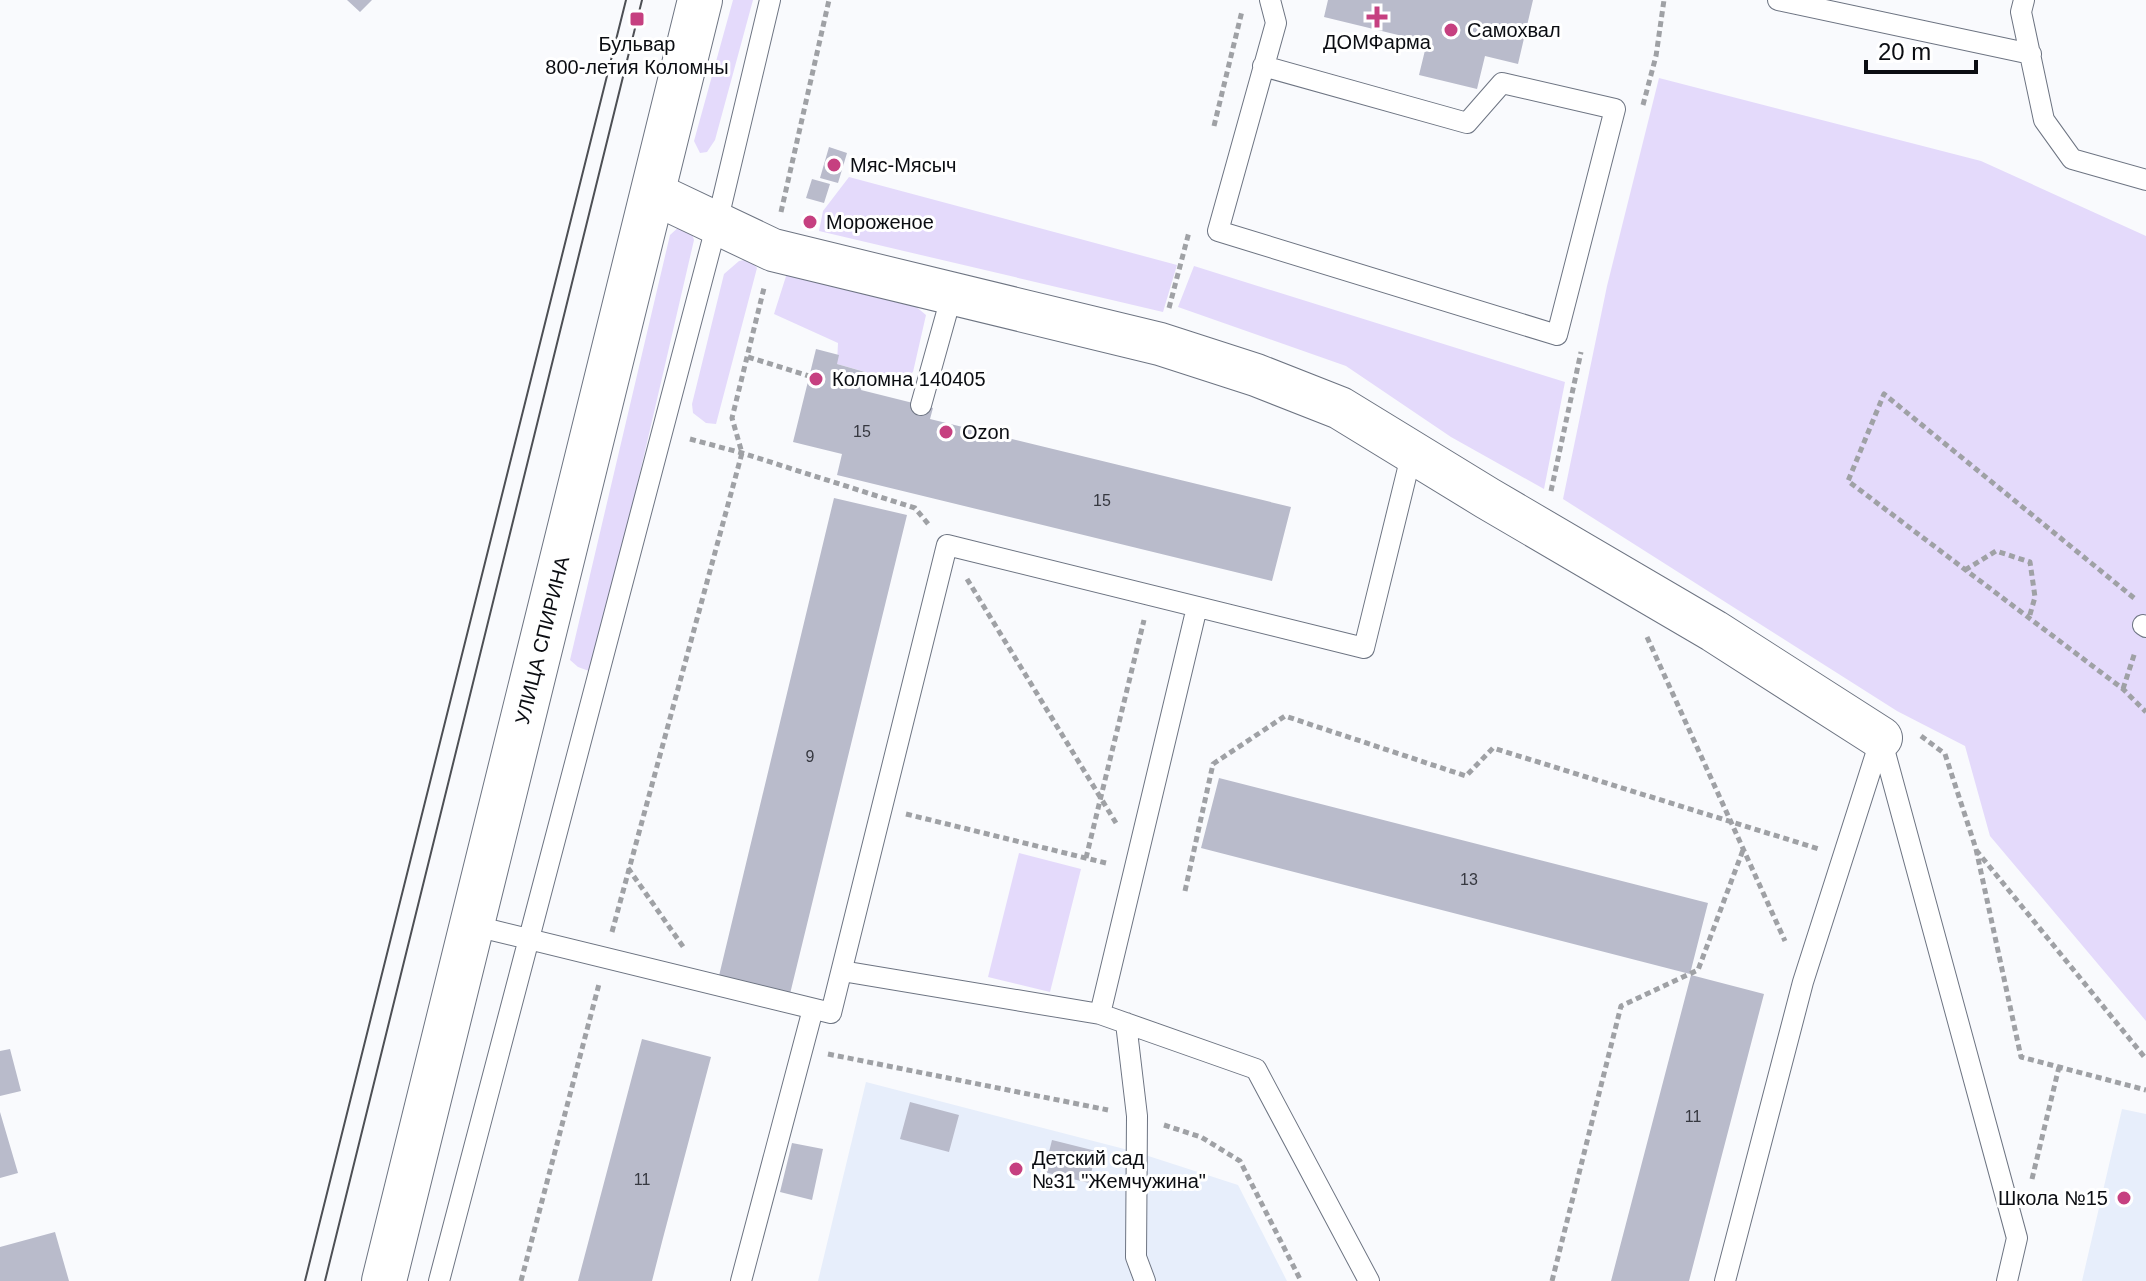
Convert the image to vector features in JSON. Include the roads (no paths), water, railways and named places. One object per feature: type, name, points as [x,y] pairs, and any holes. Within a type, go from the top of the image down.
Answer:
[{"type":"main road","name":"УЛИЦА СПИРИНА","points":[[384,1281],[700,0]]},
{"type":"street","points":[[653,193],[773,250],[1160,344],[1256,375],[1340,408],[1714,631],[1881,738]]},
{"type":"lane","points":[[439,1281],[717,223],[770,0]]},
{"type":"lane","points":[[1263,66],[1467,123],[1502,83],[1615,109],[1557,335],[1218,231],[1263,66],[1276,23],[1270,0]]},
{"type":"lane","points":[[1778,0],[2031,54]]},
{"type":"lane","points":[[2024,0],[2021,12],[2044,120],[2072,159],[2146,180]]},
{"type":"lane","points":[[921,405],[952,294]]},
{"type":"lane","points":[[471,925],[831,1013],[947,545],[1364,648],[1412,452]]},
{"type":"lane","points":[[1100,1014],[1197,607]]},
{"type":"lane","points":[[1725,1281],[1803,982],[1881,738]]},
{"type":"lane","points":[[1881,738],[2017,1238],[2007,1281]]},
{"type":"lane","points":[[842,971],[1100,1014],[1256,1069],[1369,1281]]},
{"type":"lane","points":[[741,1281],[813,1009]]},
{"type":"lane","points":[[1126,1023],[1137,1116],[1136,1257],[1145,1281]]},
{"type":"tram line","points":[[305,1281],[626,0]]},
{"type":"tram line","points":[[325,1281],[642,0]]},
{"type":"place","name":"ДОМФарма","points":[[1377,17]]},
{"type":"place","name":"Бульвар 800-летия Коломны","points":[[637,19]]},
{"type":"place","name":"Самохвал","points":[[1451,30]]},
{"type":"place","name":"Мяс-Мясыч","points":[[834,165]]},
{"type":"place","name":"Мороженое","points":[[810,222]]},
{"type":"place","name":"Коломна 140405","points":[[816,379]]},
{"type":"place","name":"Ozon","points":[[946,432]]},
{"type":"place","name":"Детский сад №31 \"Жемчужина\"","points":[[1016,1169]]},
{"type":"place","name":"Школа №15","points":[[2124,1198]]}]
